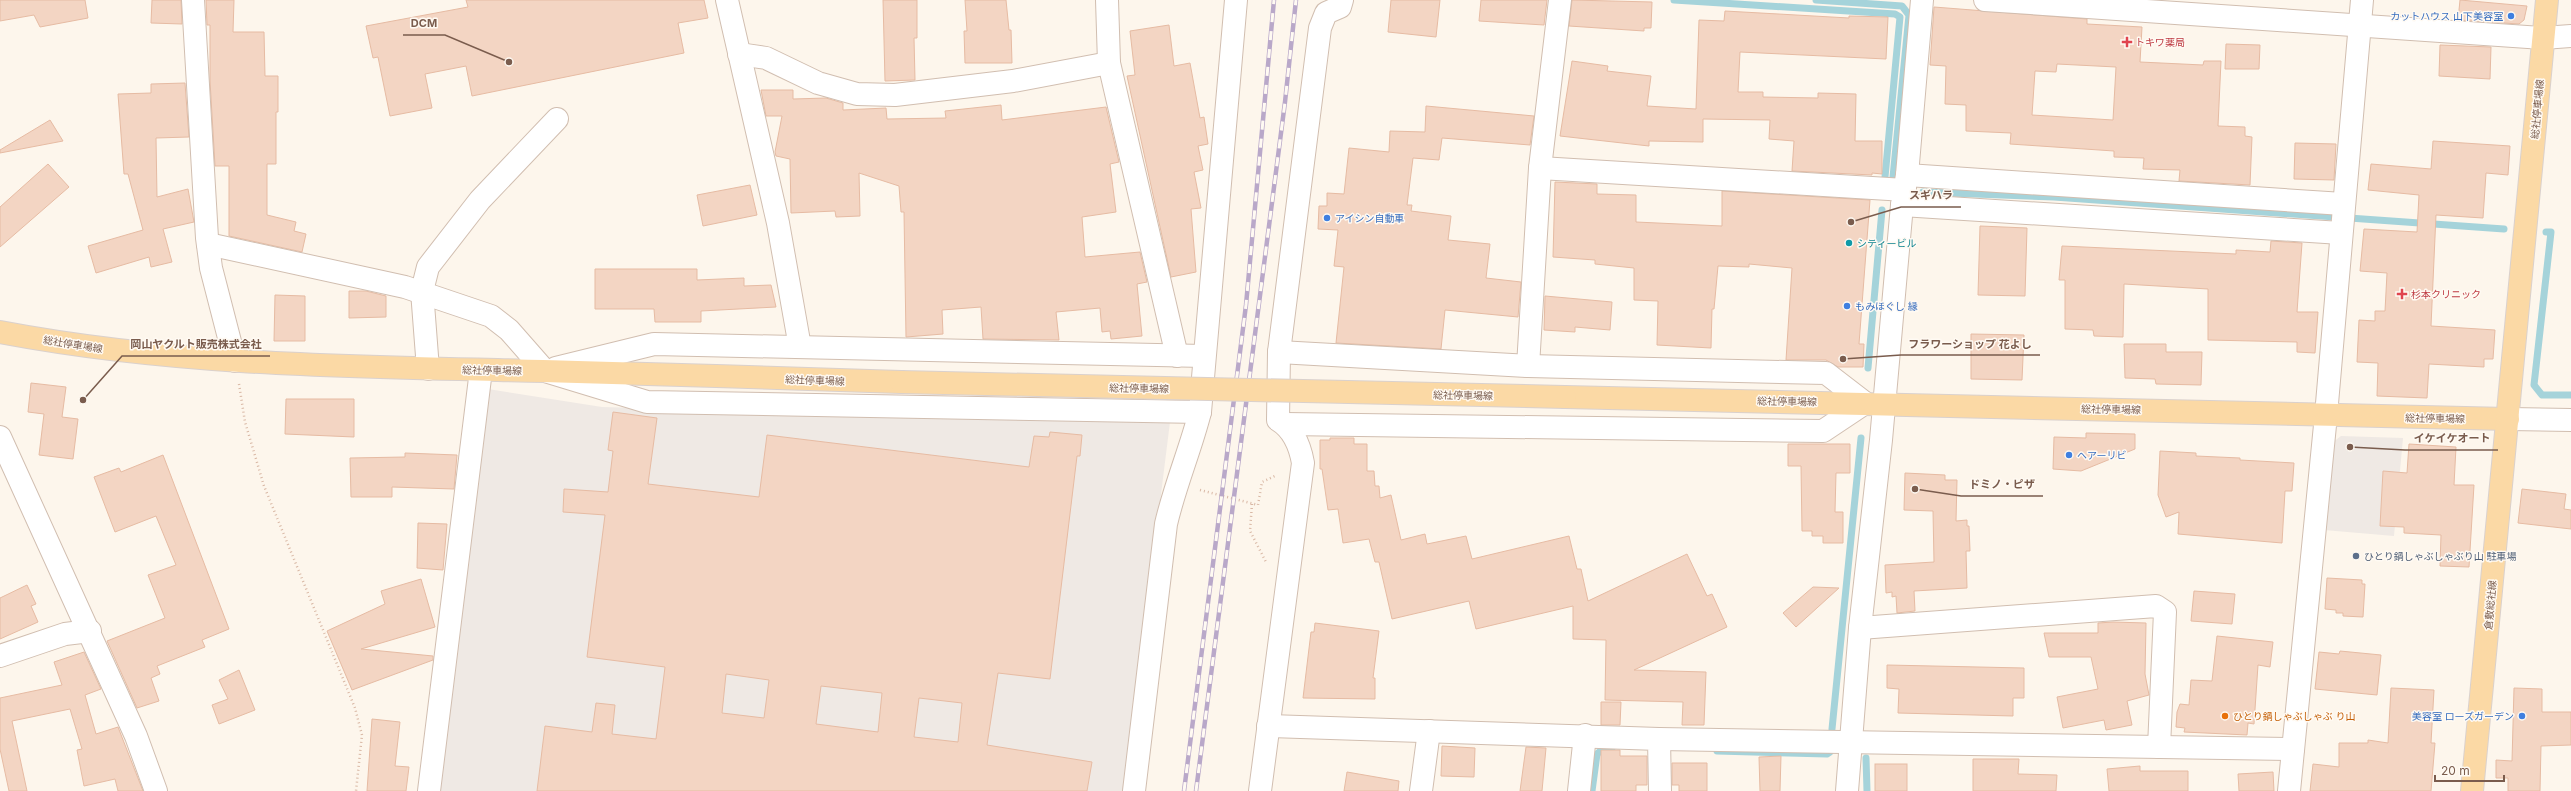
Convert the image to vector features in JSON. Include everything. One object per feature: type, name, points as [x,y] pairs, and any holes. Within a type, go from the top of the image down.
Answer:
[{"type":"main road","name":"総社停車場線","points":[[0,332],[154,356],[235,362],[428,369],[1565,398],[1874,403],[2508,419],[2547,0]]},
{"type":"main road","name":"倉敷総社線","points":[[2472,791],[2508,419]]},
{"type":"street","points":[[193,0],[208,244],[211,268],[235,362]]},
{"type":"street","points":[[727,0],[778,223],[800,347]]},
{"type":"street","points":[[1108,0],[1109,63],[1177,356]]},
{"type":"street","points":[[1134,791],[1166,524],[1173,494],[1191,450],[1200,412],[1236,0]]},
{"type":"street","points":[[1260,791],[1303,463],[1300,446],[1285,424],[1278,420],[1279,352],[1320,28],[1326,13],[1340,7],[1342,0]]},
{"type":"street","points":[[1528,366],[1540,168],[1560,0]]},
{"type":"street","points":[[1847,791],[1860,628],[1874,403],[1905,190],[1922,0]]},
{"type":"street","points":[[1985,0],[2359,27],[2543,38],[2571,36]]},
{"type":"street","points":[[2289,791],[2326,415],[2362,0]]},
{"type":"street","points":[[739,54],[766,58],[818,83],[850,92],[895,96],[1013,81],[1109,63]]},
{"type":"street","points":[[428,369],[422,291],[428,267],[480,200],[557,119]]},
{"type":"street","points":[[1540,168],[2342,218]]},
{"type":"street","points":[[1905,190],[2342,218]]},
{"type":"street","points":[[208,244],[422,291],[490,316],[510,330],[545,371],[647,402],[1200,412]]},
{"type":"street","points":[[545,371],[654,344],[1204,356]]},
{"type":"street","points":[[1279,352],[1528,366],[1826,373],[1874,403]]},
{"type":"street","points":[[429,791],[481,370]]},
{"type":"street","points":[[1285,424],[1823,431],[1874,403]]},
{"type":"street","points":[[2508,419],[2571,420]]},
{"type":"street","points":[[0,437],[90,631],[136,736],[156,791]]},
{"type":"street","points":[[1860,628],[2156,606],[2165,612],[2159,747]]},
{"type":"street","points":[[0,656],[64,634],[90,631]]},
{"type":"street","points":[[1268,726],[1428,730],[1659,739],[2293,749]]},
{"type":"street","points":[[1421,791],[1428,730]]},
{"type":"street","points":[[1579,791],[1585,736]]},
{"type":"street","points":[[1659,739],[1660,791]]},
{"type":"path","points":[[235,362],[245,422],[264,486],[355,708],[362,735],[356,791]]},
{"type":"path","points":[[1196,489],[1258,505],[1262,482],[1277,475]]},
{"type":"path","points":[[1252,504],[1250,531],[1267,562]]},
{"type":"shaded area","points":[[488,389],[602,407],[1170,422],[1124,791],[439,791]]},
{"type":"shaded area","points":[[2341,436],[2403,438],[2394,536],[2324,530],[2332,443]]},
{"type":"building","points":[[0,0],[85,0],[88,18],[40,27],[34,15],[0,21]]},
{"type":"building","points":[[152,0],[181,0],[182,24],[151,23]]},
{"type":"building","points":[[206,0],[234,0],[233,32],[264,32],[265,76],[278,76],[276,164],[267,164],[267,215],[296,222],[294,231],[306,234],[302,252],[229,236],[229,166],[215,166],[210,81],[210,25],[207,25]]},
{"type":"building","points":[[466,0],[704,0],[708,18],[678,23],[684,53],[472,96],[466,66],[425,74],[432,108],[390,116],[378,57],[373,58],[366,26],[468,7]]},
{"type":"building","points":[[883,0],[917,0],[917,38],[914,38],[915,80],[885,81]]},
{"type":"building","points":[[965,0],[1006,0],[1009,30],[1011,30],[1012,63],[965,63],[964,31],[967,31]]},
{"type":"building","points":[[1391,0],[1440,0],[1436,37],[1388,32]]},
{"type":"building","points":[[1481,0],[1547,0],[1544,25],[1479,21]]},
{"type":"building","points":[[1572,0],[1652,2],[1651,28],[1644,28],[1644,31],[1569,26]]},
{"type":"building","points":[[2460,0],[2527,6],[2524,20],[2519,24],[2458,20]]},
{"type":"building","points":[[1934,7],[2087,19],[2087,24],[2142,27],[2140,62],[2203,65],[2204,61],[2221,61],[2218,126],[2245,127],[2245,136],[2252,137],[2250,185],[2179,181],[2180,170],[2143,169],[2144,158],[2114,157],[2114,151],[2010,144],[2011,133],[1966,131],[1966,105],[1945,104],[1946,66],[1930,65]],"holes":[[[2057,64],[2116,67],[2113,120],[2032,115],[2035,71],[2056,72]]]},
{"type":"building","points":[[1725,11],[1849,18],[1849,16],[1888,17],[1886,59],[1740,52],[1738,92],[1763,92],[1763,97],[1818,98],[1818,93],[1856,94],[1855,141],[1882,141],[1882,174],[1872,173],[1872,175],[1792,171],[1794,141],[1769,139],[1770,120],[1703,119],[1703,142],[1649,141],[1649,146],[1560,136],[1572,61],[1608,66],[1607,71],[1651,76],[1647,106],[1696,109],[1699,20],[1724,21]]},
{"type":"building","points":[[1169,25],[1174,66],[1190,63],[1200,118],[1204,117],[1208,144],[1198,146],[1203,170],[1194,172],[1201,208],[1191,209],[1196,272],[1171,277],[1127,76],[1135,75],[1130,31]]},
{"type":"building","points":[[2226,44],[2260,45],[2259,69],[2225,69]]},
{"type":"building","points":[[2440,45],[2491,47],[2490,79],[2439,76]]},
{"type":"building","points":[[185,83],[189,137],[156,138],[157,197],[188,189],[194,222],[163,229],[172,262],[151,267],[149,257],[96,273],[88,246],[143,230],[128,174],[124,174],[118,94],[151,93],[151,84]]},
{"type":"building","points":[[761,90],[793,90],[793,99],[826,98],[843,103],[843,110],[886,108],[887,119],[946,118],[945,111],[1001,105],[1002,120],[1106,107],[1119,162],[1110,164],[1116,212],[1082,217],[1085,257],[1140,252],[1147,282],[1137,284],[1142,336],[1111,339],[1110,331],[1102,332],[1100,308],[1056,312],[1059,340],[983,339],[981,307],[942,310],[943,334],[906,337],[904,212],[901,212],[899,186],[859,173],[860,216],[836,217],[835,211],[791,213],[790,159],[776,156],[775,152],[782,116],[766,116]]},
{"type":"building","points":[[1426,106],[1534,116],[1530,145],[1442,138],[1439,160],[1413,158],[1407,205],[1412,205],[1411,211],[1451,216],[1448,240],[1490,244],[1486,278],[1521,282],[1518,317],[1445,310],[1441,349],[1336,343],[1344,267],[1334,266],[1338,230],[1318,229],[1319,206],[1327,206],[1327,193],[1344,194],[1349,148],[1389,152],[1390,131],[1425,132]]},
{"type":"building","points":[[50,120],[63,141],[0,153],[0,150]]},
{"type":"building","points":[[2433,141],[2510,146],[2508,175],[2486,173],[2483,218],[2436,215],[2431,326],[2495,330],[2493,359],[2484,359],[2484,367],[2429,364],[2427,398],[2377,396],[2378,363],[2357,362],[2359,320],[2375,321],[2375,311],[2385,311],[2387,273],[2360,271],[2364,229],[2417,232],[2419,195],[2368,190],[2371,164],[2431,169]]},
{"type":"building","points":[[2295,143],[2336,144],[2334,180],[2294,179]]},
{"type":"building","points":[[48,164],[69,187],[0,247],[0,207]]},
{"type":"building","points":[[1555,182],[1597,184],[1597,194],[1636,195],[1636,222],[1722,226],[1722,191],[1870,200],[1859,344],[1864,344],[1863,367],[1838,367],[1826,360],[1786,360],[1792,268],[1749,264],[1749,267],[1718,266],[1714,309],[1712,309],[1711,348],[1657,345],[1658,301],[1634,300],[1634,268],[1595,264],[1595,260],[1553,257]]},
{"type":"building","points":[[750,185],[757,215],[703,226],[697,195]]},
{"type":"building","points":[[1980,226],[2027,228],[2025,296],[1978,295]]},
{"type":"building","points":[[2271,241],[2302,243],[2297,312],[2318,312],[2315,353],[2297,352],[2297,342],[2208,340],[2208,289],[2124,284],[2123,337],[2094,336],[2093,330],[2065,329],[2065,280],[2059,280],[2062,246],[2236,254],[2236,250],[2270,252]]},
{"type":"building","points":[[595,269],[697,269],[697,280],[744,278],[744,286],[771,285],[776,307],[701,311],[701,322],[655,322],[654,309],[595,309]]},
{"type":"building","points":[[349,291],[366,291],[386,296],[386,317],[349,318]]},
{"type":"building","points":[[275,295],[305,296],[305,341],[274,341]]},
{"type":"building","points":[[1545,296],[1612,302],[1610,330],[1575,327],[1575,332],[1544,330]]},
{"type":"building","points":[[1971,334],[2024,335],[2022,380],[1971,379]]},
{"type":"building","points":[[2124,344],[2166,344],[2166,352],[2202,352],[2201,385],[2156,384],[2155,379],[2125,378]]},
{"type":"building","points":[[31,383],[66,387],[62,417],[78,419],[73,459],[39,455],[44,414],[28,412]]},
{"type":"building","points":[[286,399],[354,399],[354,437],[285,434]]},
{"type":"building","points":[[613,412],[657,418],[648,484],[759,497],[767,435],[1029,467],[1034,436],[1049,437],[1050,432],[1082,435],[1080,456],[1077,456],[1050,679],[998,673],[987,745],[1092,762],[1087,791],[537,791],[545,726],[592,732],[596,703],[615,705],[612,734],[656,739],[665,667],[587,657],[605,515],[563,512],[564,489],[608,492],[613,451],[608,450]],"holes":[[[726,674],[769,680],[764,718],[722,713]],[[821,686],[882,693],[878,732],[816,724]],[[919,698],[962,703],[958,742],[914,737]]]},
{"type":"building","points":[[2086,433],[2135,434],[2135,449],[2081,471],[2053,469],[2054,437],[2086,438]]},
{"type":"building","points":[[1330,438],[1354,438],[1354,444],[1367,444],[1367,471],[1374,471],[1375,486],[1379,486],[1380,498],[1391,495],[1401,540],[1425,534],[1427,544],[1466,536],[1472,559],[1569,536],[1577,569],[1581,569],[1588,601],[1687,554],[1707,596],[1712,594],[1727,627],[1634,670],[1706,672],[1704,725],[1682,725],[1683,702],[1605,700],[1606,640],[1573,639],[1573,606],[1476,629],[1469,601],[1392,619],[1379,562],[1375,562],[1369,539],[1343,543],[1338,509],[1328,510],[1322,469],[1320,469],[1320,440],[1330,440]]},
{"type":"building","points":[[1788,444],[1850,444],[1850,473],[1836,473],[1835,512],[1843,512],[1843,543],[1823,543],[1823,536],[1812,536],[1812,531],[1802,531],[1801,466],[1788,466]]},
{"type":"building","points":[[2409,444],[2456,447],[2454,485],[2474,485],[2469,567],[2440,566],[2441,535],[2404,533],[2404,527],[2380,526],[2383,471],[2407,473]]},
{"type":"building","points":[[2160,451],[2196,453],[2196,456],[2240,458],[2240,460],[2294,463],[2292,491],[2285,491],[2282,543],[2178,534],[2179,512],[2166,517],[2158,495]]},
{"type":"building","points":[[405,453],[457,455],[454,489],[392,487],[392,497],[351,497],[350,458],[405,457]]},
{"type":"building","points":[[163,455],[229,629],[202,640],[205,647],[157,666],[160,674],[151,678],[159,701],[137,708],[107,641],[165,618],[148,575],[176,565],[156,516],[115,532],[94,477],[119,468],[121,472]]},
{"type":"building","points":[[1905,473],[1945,475],[1945,480],[1957,480],[1956,521],[1967,520],[1967,526],[1969,526],[1970,551],[1966,551],[1967,588],[1914,591],[1915,611],[1897,613],[1896,596],[1892,597],[1892,592],[1886,593],[1885,565],[1934,562],[1933,511],[1904,510]]},
{"type":"building","points":[[2522,489],[2566,494],[2564,509],[2571,510],[2571,529],[2518,523]]},
{"type":"building","points":[[418,523],[447,524],[443,570],[417,568]]},
{"type":"building","points":[[2327,578],[2362,580],[2362,584],[2365,584],[2363,617],[2343,616],[2343,613],[2336,613],[2336,610],[2325,609]]},
{"type":"building","points":[[421,579],[435,627],[361,649],[433,656],[433,660],[352,690],[327,631],[385,604],[381,591]]},
{"type":"building","points":[[27,585],[36,604],[31,606],[38,622],[0,639],[0,598]]},
{"type":"building","points":[[1813,587],[1839,588],[1796,627],[1783,613]]},
{"type":"building","points":[[2194,591],[2235,594],[2232,624],[2191,621]]},
{"type":"building","points":[[1315,623],[1379,631],[1373,678],[1375,678],[1375,699],[1303,698],[1311,632],[1314,632]]},
{"type":"building","points":[[2098,623],[2146,623],[2145,674],[2149,695],[2127,701],[2132,725],[2106,730],[2104,720],[2063,728],[2057,697],[2098,689],[2091,657],[2049,657],[2044,633],[2098,633]]},
{"type":"building","points":[[2217,636],[2273,642],[2270,667],[2258,665],[2254,724],[2248,723],[2247,735],[2184,732],[2185,728],[2176,727],[2177,712],[2180,704],[2189,705],[2191,680],[2212,681]]},
{"type":"building","points":[[2340,651],[2381,655],[2377,695],[2315,689],[2319,652],[2339,654]]},
{"type":"building","points":[[84,652],[101,689],[85,695],[96,734],[118,727],[143,791],[118,791],[115,779],[84,786],[77,750],[82,749],[70,709],[12,721],[27,791],[9,791],[0,749],[0,698],[62,685],[54,662]]},
{"type":"building","points":[[1887,665],[2024,668],[2024,698],[2013,698],[2013,716],[1898,713],[1899,689],[1887,688]]},
{"type":"building","points":[[239,670],[255,710],[219,724],[212,705],[228,699],[219,680]]},
{"type":"building","points":[[2391,688],[2434,690],[2431,743],[2435,743],[2431,791],[2310,791],[2313,764],[2339,767],[2339,743],[2368,743],[2368,740],[2388,743]]},
{"type":"building","points":[[2514,688],[2542,689],[2542,712],[2571,712],[2571,745],[2541,746],[2540,791],[2508,791],[2508,778],[2496,778],[2496,760],[2512,761]]},
{"type":"building","points":[[1601,702],[1621,702],[1620,725],[1601,725]]},
{"type":"building","points":[[372,719],[400,722],[395,766],[409,767],[406,791],[367,791]]},
{"type":"building","points":[[1442,746],[1475,748],[1474,777],[1441,776]]},
{"type":"building","points":[[1526,747],[1546,748],[1542,791],[1520,791]]},
{"type":"building","points":[[1601,750],[1620,750],[1620,756],[1647,756],[1647,785],[1636,785],[1636,791],[1601,791]]},
{"type":"building","points":[[1781,756],[1780,791],[1760,791],[1759,757]]},
{"type":"building","points":[[1973,759],[2019,759],[2018,774],[2057,775],[2056,791],[1973,791]]},
{"type":"building","points":[[1672,763],[1707,763],[1707,791],[1679,791],[1679,785],[1672,785]]},
{"type":"building","points":[[1875,764],[1907,764],[1907,791],[1875,791]]},
{"type":"building","points":[[2140,766],[2140,771],[2188,771],[2188,791],[2109,791],[2107,769]]},
{"type":"building","points":[[1347,772],[1399,781],[1398,791],[1344,791]]},
{"type":"building","points":[[2273,772],[2274,791],[2239,791],[2238,774]]},
{"type":"waterway","points":[[1674,0],[1895,14],[1900,17],[1885,177]]},
{"type":"waterway","points":[[1816,0],[1902,6],[1909,15],[1893,177]]},
{"type":"waterway","points":[[1923,192],[2054,197],[2504,229]]},
{"type":"waterway","points":[[1868,368],[1882,210]]},
{"type":"waterway","points":[[2546,232],[2551,232],[2534,385],[2542,395],[2571,395]]},
{"type":"waterway","points":[[1832,729],[1861,438]]},
{"type":"waterway","points":[[1592,791],[1597,754],[1604,748],[1612,748]]},
{"type":"waterway","points":[[1717,751],[1827,754],[1830,752]]},
{"type":"waterway","points":[[1866,758],[1867,791]]},
{"type":"railway","points":[[1184,791],[1246,305],[1274,0]]},
{"type":"railway","points":[[1196,791],[1285,102],[1296,0]]},
{"type":"place","name":"カットハウス 山下美容室","points":[[2511,16]]},
{"type":"place","name":"トキワ薬局","points":[[2127,42]]},
{"type":"place","name":"DCM","points":[[509,62]]},
{"type":"place","name":"アイシン自動車","points":[[1327,218]]},
{"type":"place","name":"スギハラ","points":[[1851,222]]},
{"type":"place","name":"シティービル","points":[[1849,243]]},
{"type":"place","name":"杉本クリニック","points":[[2402,294]]},
{"type":"place","name":"もみほぐし 縁","points":[[1847,306]]},
{"type":"place","name":"フラワーショップ 花よし","points":[[1843,359]]},
{"type":"place","name":"岡山ヤクルト販売株式会社","points":[[83,400]]},
{"type":"place","name":"イケイケオート","points":[[2350,447]]},
{"type":"place","name":"ヘアーリビ","points":[[2069,455]]},
{"type":"place","name":"ドミノ・ピザ","points":[[1915,489]]},
{"type":"place","name":"ひとり鍋しゃぶしゃぶり山 駐車場","points":[[2356,556]]},
{"type":"place","name":"ひとり鍋しゃぶしゃぶ り山","points":[[2225,716]]},
{"type":"place","name":"美容室 ローズガーデン","points":[[2522,716]]}]
